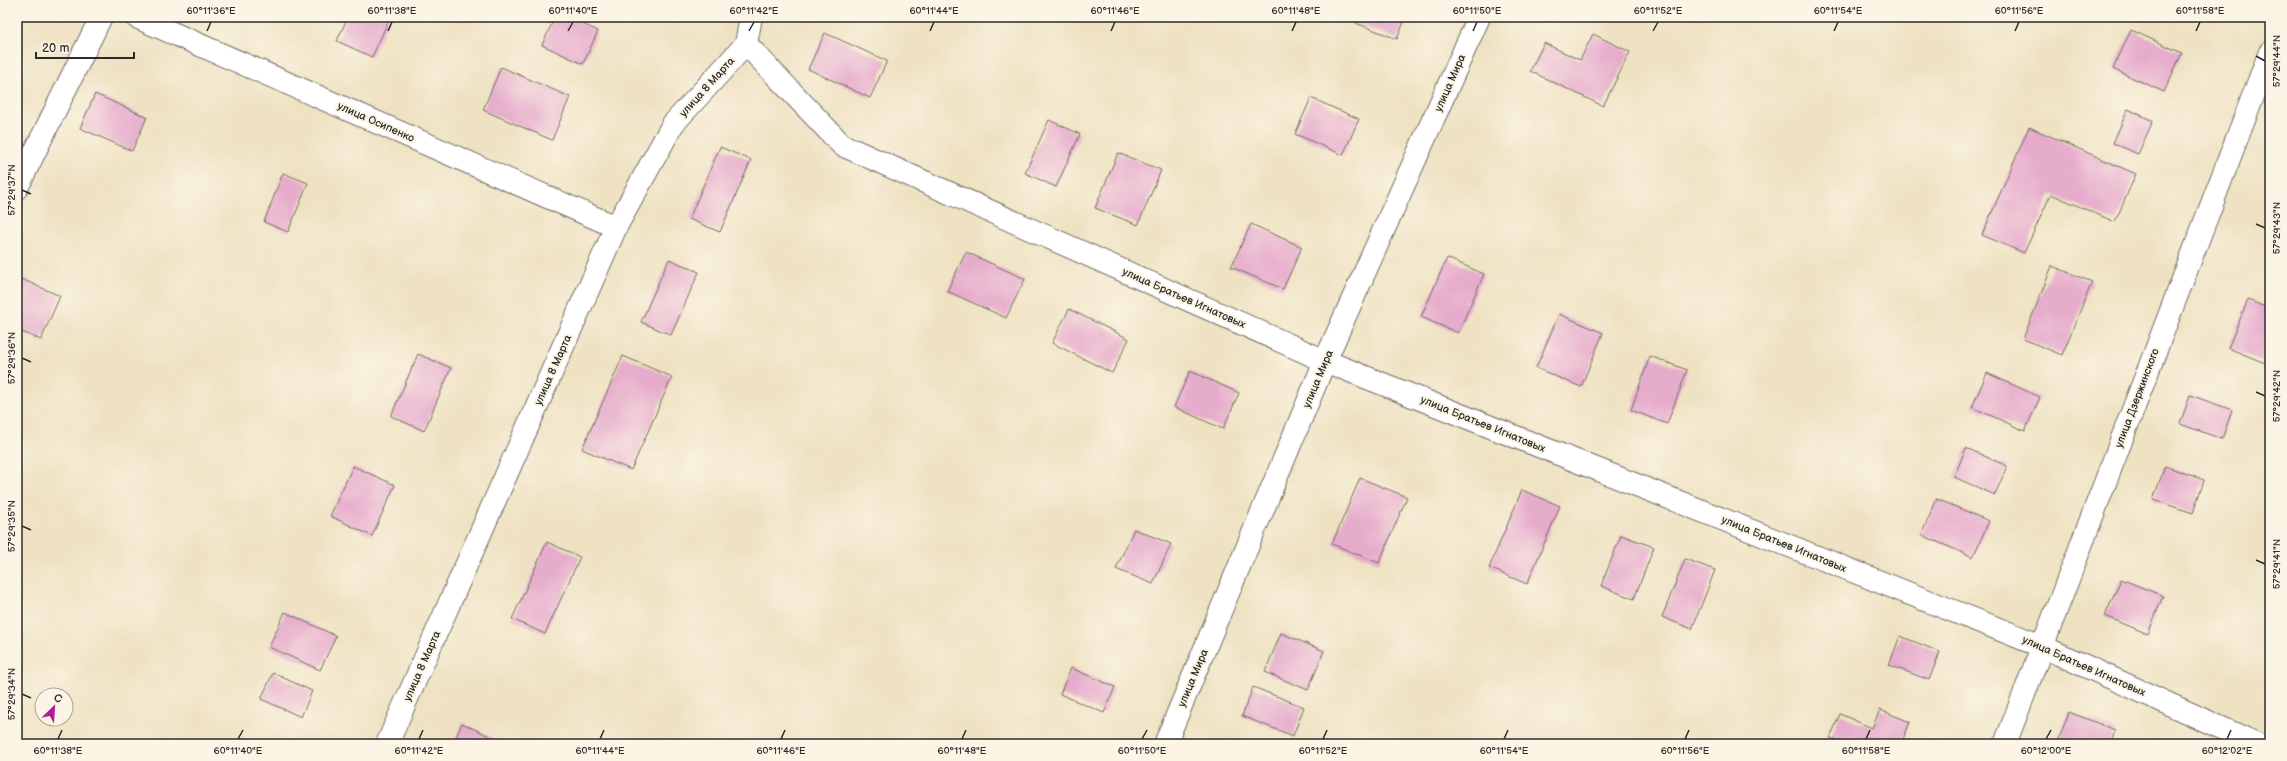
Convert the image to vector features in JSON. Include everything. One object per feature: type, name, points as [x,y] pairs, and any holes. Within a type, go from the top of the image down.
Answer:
[{"type":"street","points":[[17,188],[101,17]]},
{"type":"street","name":"улица Осипенко","points":[[136,17],[616,227]]},
{"type":"street","points":[[746,44],[751,17]]},
{"type":"street","name":"улица Мира","points":[[1165,744],[1325,361],[1479,17]]},
{"type":"street","name":"улица 8 Марта","points":[[387,744],[616,227],[673,124],[746,44]]},
{"type":"street","name":"улица Братьев Игнатовых","points":[[746,44],[842,145],[1325,361],[2041,646],[2257,744]]},
{"type":"street","name":"улица Дзержинского","points":[[2004,744],[2270,52]]},
{"type":"building","points":[[348,17],[390,17],[372,57],[337,41]]},
{"type":"building","points":[[555,17],[568,17],[598,31],[583,64],[542,45]]},
{"type":"building","points":[[1359,17],[1406,17],[1397,39],[1356,23]]},
{"type":"building","points":[[2131,30],[2182,53],[2164,92],[2113,69]]},
{"type":"building","points":[[825,33],[887,61],[870,98],[808,69]]},
{"type":"building","points":[[1593,34],[1630,52],[1603,106],[1530,71],[1544,43],[1580,60]]},
{"type":"building","points":[[501,67],[570,97],[552,140],[483,110]]},
{"type":"building","points":[[95,94],[147,117],[132,151],[80,128]]},
{"type":"building","points":[[1311,98],[1359,119],[1343,155],[1295,134]]},
{"type":"building","points":[[2128,109],[2153,121],[2138,154],[2113,143]]},
{"type":"building","points":[[1049,120],[1080,134],[1056,187],[1025,173]]},
{"type":"building","points":[[2029,127],[2136,174],[2115,222],[2051,194],[2024,253],[1982,235]]},
{"type":"building","points":[[720,147],[751,160],[720,232],[689,219]]},
{"type":"building","points":[[1118,153],[1161,170],[1138,225],[1095,208]]},
{"type":"building","points":[[283,173],[308,183],[288,232],[264,222]]},
{"type":"building","points":[[1251,224],[1302,247],[1283,289],[1231,267]]},
{"type":"building","points":[[966,252],[1025,279],[1006,318],[947,291]]},
{"type":"building","points":[[1447,258],[1484,274],[1458,333],[1421,317]]},
{"type":"building","points":[[669,259],[699,272],[671,335],[641,322]]},
{"type":"building","points":[[2052,266],[2092,282],[2062,355],[2023,339]]},
{"type":"building","points":[[17,277],[60,296],[41,340],[17,330]]},
{"type":"building","points":[[2248,300],[2270,309],[2270,365],[2228,348]]},
{"type":"building","points":[[1069,309],[1129,339],[1112,373],[1052,343]]},
{"type":"building","points":[[1559,314],[1603,333],[1581,387],[1536,368]]},
{"type":"building","points":[[418,354],[451,368],[424,431],[391,416]]},
{"type":"building","points":[[623,356],[672,377],[631,470],[582,449]]},
{"type":"building","points":[[1650,356],[1687,370],[1667,424],[1631,410]]},
{"type":"building","points":[[1190,371],[1239,393],[1223,429],[1174,407]]},
{"type":"building","points":[[1987,373],[2040,397],[2025,431],[1972,407]]},
{"type":"building","points":[[2190,395],[2232,410],[2222,439],[2180,424]]},
{"type":"building","points":[[1966,448],[2007,466],[1995,495],[1954,477]]},
{"type":"building","points":[[353,466],[395,485],[372,536],[330,516]]},
{"type":"building","points":[[2165,466],[2204,480],[2193,513],[2153,500]]},
{"type":"building","points":[[1360,478],[1407,497],[1379,563],[1332,544]]},
{"type":"building","points":[[1522,490],[1560,506],[1527,584],[1489,568]]},
{"type":"building","points":[[1937,499],[1989,521],[1973,557],[1921,535]]},
{"type":"building","points":[[1134,529],[1171,544],[1153,584],[1116,569]]},
{"type":"building","points":[[1621,535],[1654,547],[1634,599],[1601,586]]},
{"type":"building","points":[[547,542],[580,557],[545,634],[512,619]]},
{"type":"building","points":[[1685,559],[1715,570],[1692,629],[1662,617]]},
{"type":"building","points":[[2121,579],[2163,596],[2148,634],[2105,616]]},
{"type":"building","points":[[285,612],[336,636],[320,670],[269,647]]},
{"type":"building","points":[[1281,633],[1324,651],[1308,690],[1265,672]]},
{"type":"building","points":[[1900,636],[1940,652],[1929,680],[1889,665]]},
{"type":"building","points":[[1071,668],[1115,687],[1104,713],[1060,694]]},
{"type":"building","points":[[273,673],[312,691],[301,717],[261,699]]},
{"type":"building","points":[[1253,687],[1304,707],[1293,736],[1242,716]]},
{"type":"building","points":[[1880,710],[1910,722],[1901,744],[1845,744],[1830,738],[1840,714],[1872,728]]},
{"type":"building","points":[[2069,712],[2115,730],[2110,744],[2057,744]]},
{"type":"building","points":[[462,723],[506,744],[453,744]]},
{"type":"building","points":[[1029,741],[1037,744],[1028,744]]}]
